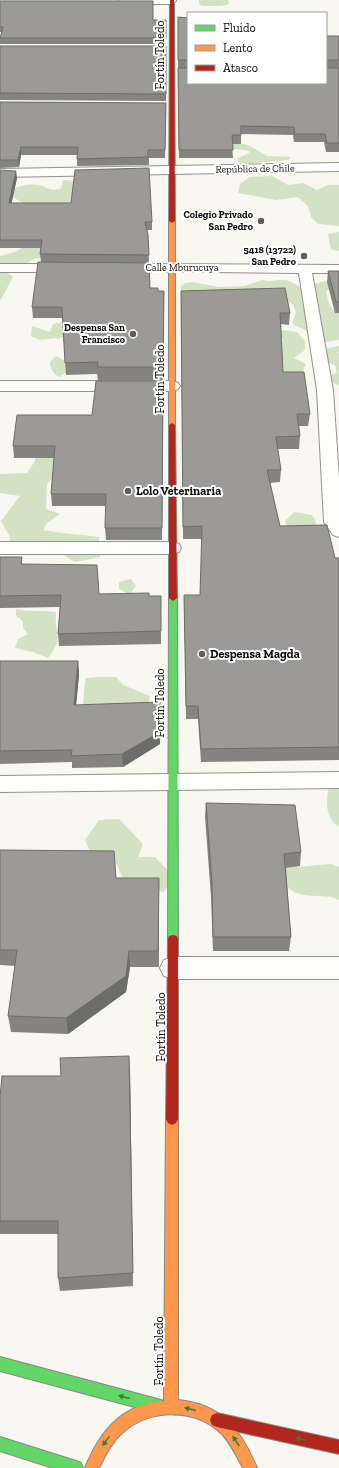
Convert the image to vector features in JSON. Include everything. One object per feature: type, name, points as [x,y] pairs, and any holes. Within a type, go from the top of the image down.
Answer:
[{"type":"main road","name":"Fortín Toledo","points":[[171,1406],[173,968],[172,171],[168,106],[172,72],[168,48],[172,1]]},
{"type":"main road","points":[[0,1364],[161,1406],[187,1408],[203,1413],[216,1420],[339,1447]]},
{"type":"main road","points":[[92,1468],[97,1455],[106,1440],[118,1427],[132,1417],[146,1410],[161,1406]]},
{"type":"main road","points":[[216,1420],[233,1437],[245,1455],[250,1468]]},
{"type":"main road","points":[[0,1444],[76,1468]]},
{"type":"street","points":[[117,2],[172,1]]},
{"type":"street","points":[[172,72],[183,72]]},
{"type":"street","name":"República de Chile","points":[[0,173],[339,167]]},
{"type":"street","points":[[0,268],[78,268]]},
{"type":"street","name":"Calle Mburucuya","points":[[109,268],[339,270]]},
{"type":"street","points":[[305,270],[332,390],[333,522],[339,531]]},
{"type":"street","points":[[0,386],[172,386]]},
{"type":"street","points":[[0,548],[172,548]]},
{"type":"street","points":[[0,784],[339,780]]},
{"type":"street","points":[[173,968],[339,968]]},
{"type":"green space","points":[[199,0],[228,0],[229,4],[221,6],[202,6],[199,4]]},
{"type":"green space","points":[[229,144],[245,144],[267,156],[291,157],[288,160],[241,164],[238,161],[238,158],[249,153],[250,151],[228,148]]},
{"type":"green space","points":[[272,176],[288,185],[303,183],[317,190],[328,185],[339,185],[339,226],[318,224],[311,217],[308,206],[298,197],[276,200],[238,193],[240,184],[250,177]]},
{"type":"green space","points":[[63,180],[77,181],[108,204],[25,204],[8,192],[31,184],[57,190],[61,189]]},
{"type":"green space","points":[[339,232],[339,251],[332,250],[328,234]]},
{"type":"green space","points":[[31,243],[45,245],[47,259],[36,258],[16,269],[0,267],[0,256],[15,252]]},
{"type":"green space","points":[[5,271],[13,277],[0,301],[0,272]]},
{"type":"green space","points":[[263,280],[282,280],[292,282],[302,288],[311,335],[305,330],[292,324],[296,312],[293,305],[282,296],[182,324],[181,287],[185,283],[192,282],[219,287],[244,286]]},
{"type":"green space","points":[[330,280],[335,288],[326,291],[331,307],[339,313],[339,340],[325,342],[320,333],[313,284]]},
{"type":"green space","points":[[63,322],[75,334],[57,339],[40,340],[31,336],[32,326],[50,332],[53,324]]},
{"type":"green space","points":[[260,327],[297,332],[305,341],[305,350],[294,358],[306,364],[303,371],[304,377],[199,363],[281,345],[283,340],[280,336]]},
{"type":"green space","points":[[339,346],[339,352],[337,352],[339,354],[339,386],[329,380],[332,374],[337,373],[335,365],[328,363],[324,349]]},
{"type":"green space","points":[[56,356],[69,363],[67,372],[59,377],[51,369],[50,364]]},
{"type":"green space","points":[[35,453],[60,454],[55,475],[47,484],[46,509],[60,514],[47,523],[43,530],[99,537],[100,557],[75,562],[62,554],[7,555],[10,537],[1,521],[20,496],[0,493],[0,474],[27,473],[35,461]]},
{"type":"green space","points":[[294,512],[312,515],[316,522],[316,528],[287,526],[285,521]]},
{"type":"green space","points":[[131,579],[136,586],[132,591],[134,600],[130,595],[119,589],[119,582]]},
{"type":"green space","points":[[16,609],[56,612],[58,636],[56,645],[48,658],[33,652],[15,648],[18,639],[28,634],[23,628],[23,621],[16,616]]},
{"type":"green space","points":[[116,677],[123,685],[150,696],[148,705],[81,711],[86,678]]},
{"type":"green space","points":[[339,783],[339,827],[329,815],[327,801],[328,790]]},
{"type":"green space","points":[[119,819],[143,844],[138,857],[155,857],[173,876],[164,892],[125,884],[117,864],[97,868],[85,840],[99,820]]},
{"type":"green space","points":[[331,864],[339,867],[339,900],[326,896],[304,895],[297,893],[291,890],[286,884],[283,868]]},
{"type":"building","points":[[0,1],[153,1],[153,20],[166,20],[166,38],[0,38],[3,27],[0,27]]},
{"type":"building","points":[[178,17],[187,18],[187,60],[178,60]]},
{"type":"building","points":[[327,36],[339,36],[339,60],[327,60]]},
{"type":"building","points":[[0,46],[166,46],[166,94],[0,93]]},
{"type":"building","points":[[178,68],[187,68],[187,84],[327,84],[327,68],[339,68],[339,143],[327,143],[325,134],[295,134],[294,127],[241,126],[241,135],[232,135],[233,150],[179,150]]},
{"type":"building","points":[[0,102],[166,103],[165,150],[148,150],[148,157],[77,159],[78,147],[21,147],[18,160],[0,160]]},
{"type":"building","points":[[149,168],[152,222],[145,222],[148,235],[149,255],[40,254],[42,240],[0,240],[0,170],[16,171],[9,203],[71,203],[75,170]]},
{"type":"building","points":[[38,262],[149,263],[150,288],[158,288],[158,291],[164,291],[163,367],[97,367],[98,362],[65,363],[62,307],[32,307]]},
{"type":"building","points":[[328,271],[339,271],[339,302],[336,302]]},
{"type":"building","points":[[285,288],[290,313],[280,313],[283,372],[304,372],[310,414],[297,414],[300,436],[276,437],[281,470],[267,470],[280,526],[327,525],[335,558],[339,558],[339,747],[201,749],[198,706],[186,706],[184,595],[200,595],[202,526],[183,527],[181,291]]},
{"type":"building","points":[[96,381],[163,381],[162,528],[105,528],[106,494],[51,494],[55,446],[13,446],[17,415],[92,415]]},
{"type":"building","points":[[0,557],[22,557],[21,564],[97,565],[99,594],[149,593],[149,596],[161,596],[161,631],[58,634],[61,595],[0,596]]},
{"type":"building","points":[[0,661],[78,661],[74,705],[160,702],[160,732],[122,754],[71,756],[72,750],[0,751]]},
{"type":"building","points":[[206,803],[295,805],[301,852],[284,854],[291,937],[213,937],[212,883]]},
{"type":"building","points":[[0,850],[114,851],[116,878],[159,878],[158,951],[129,951],[126,976],[66,1018],[8,1016],[17,950],[0,950]]},
{"type":"building","points":[[129,1056],[133,1273],[58,1278],[58,1221],[0,1221],[0,1097],[2,1076],[61,1076],[60,1058]]},
{"type":"traffic: fast","points":[[173,598],[173,939]]},
{"type":"traffic: fast","points":[[0,1364],[161,1407]]},
{"type":"traffic: fast","points":[[0,1444],[76,1468]]},
{"type":"traffic: slow","points":[[172,221],[172,425]]},
{"type":"traffic: slow","points":[[171,1406],[172,1119]]},
{"type":"traffic: slow","points":[[92,1468],[103,1446],[118,1427],[130,1418],[144,1412],[158,1408],[173,1407],[188,1408],[202,1412],[215,1419],[227,1429],[234,1438],[243,1452],[250,1468]]},
{"type":"traffic: jam","points":[[172,0],[172,221]]},
{"type":"traffic: jam","points":[[172,425],[173,598]]},
{"type":"traffic: jam","points":[[172,1119],[173,939]]},
{"type":"traffic: jam","points":[[217,1420],[339,1447]]},
{"type":"place","name":"Colegio Privado San Pedro","points":[[261,221]]},
{"type":"place","name":"5418 (13722) San Pedro","points":[[304,256]]},
{"type":"place","name":"Despensa San Francisco","points":[[133,334]]},
{"type":"place","name":"Lolo Veterinaria","points":[[128,491]]},
{"type":"place","name":"Despensa Magda","points":[[202,654]]}]
